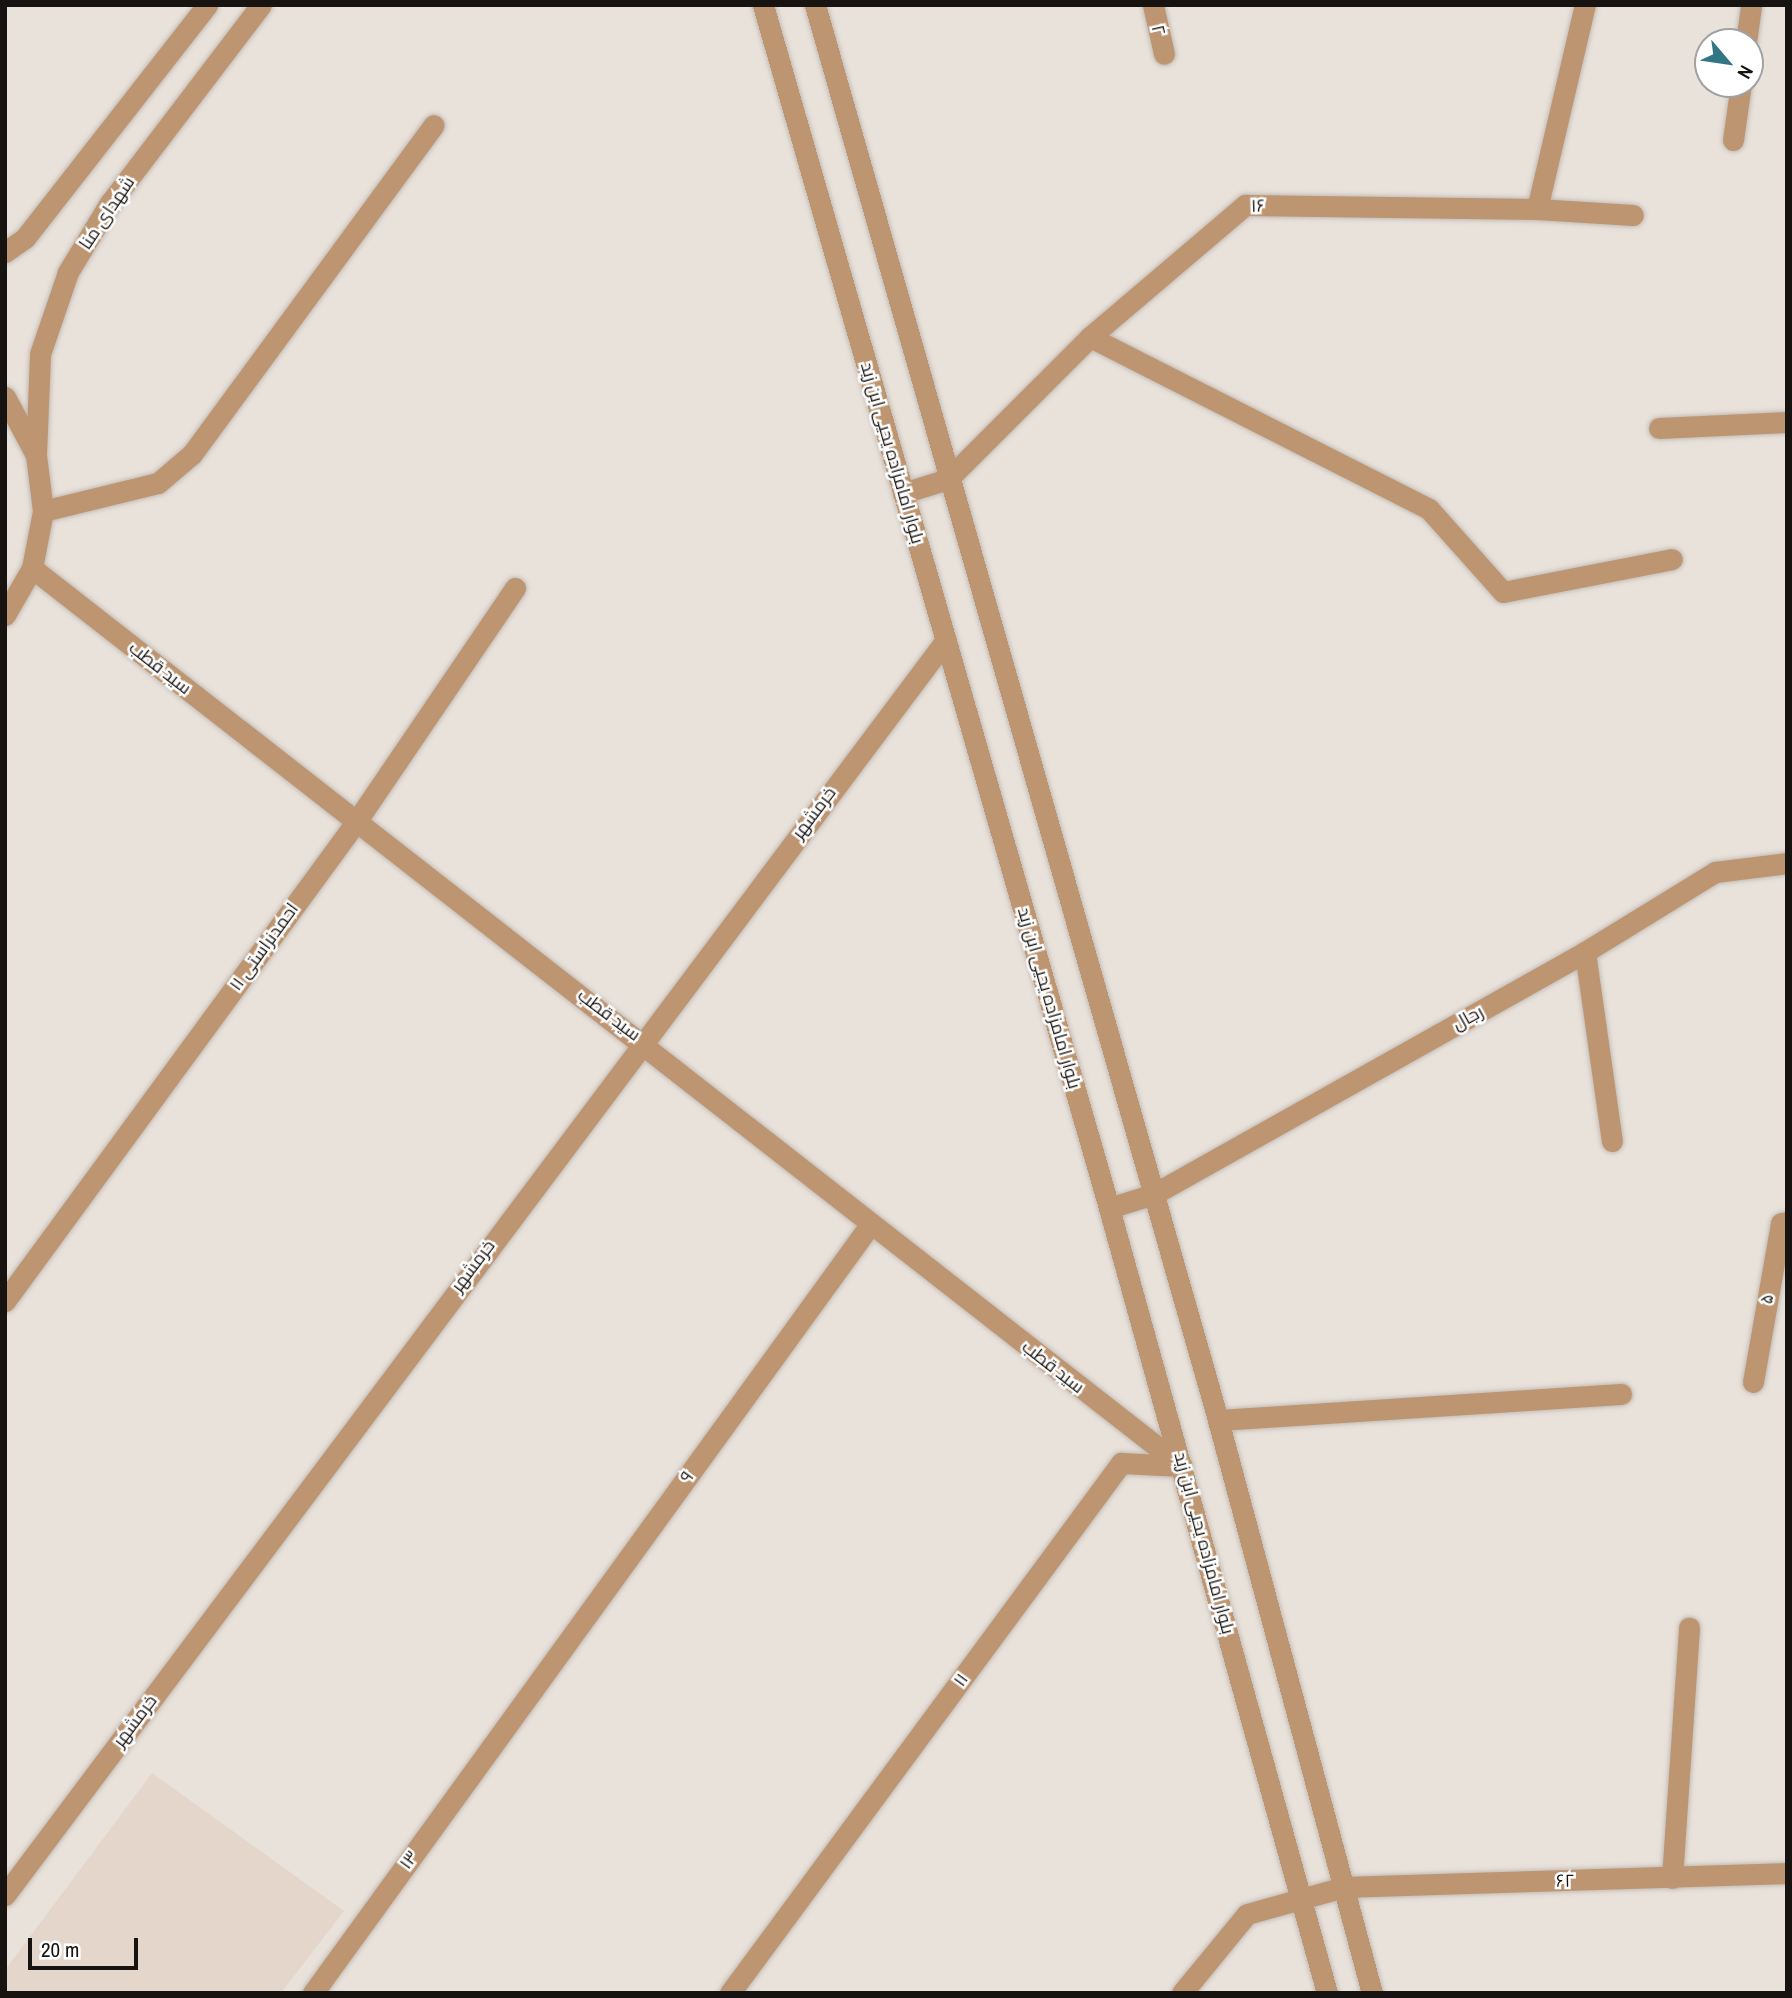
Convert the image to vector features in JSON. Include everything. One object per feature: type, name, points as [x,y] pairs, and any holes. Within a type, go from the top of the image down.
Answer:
[{"type":"street","points":[[5,252],[25,238],[207,5]]},
{"type":"street","name":"شهدای منا","points":[[36,455],[40,354],[68,272],[110,203],[261,5]]},
{"type":"street","name":"بلوار امامزاده یحیی ابن زید","points":[[763,5],[1109,1208],[1328,1993]]},
{"type":"street","points":[[815,5],[1218,1420],[1372,1993]]},
{"type":"street","name":"۲","points":[[1153,5],[1164,54]]},
{"type":"street","points":[[1537,209],[1586,5]]},
{"type":"street","points":[[1748,28],[1751,5]]},
{"type":"street","points":[[1734,139],[1739,98]]},
{"type":"street","points":[[43,512],[158,483],[192,454],[434,125]]},
{"type":"street","name":"۱۶","points":[[948,479],[1090,337],[1245,205],[1537,209],[1633,215]]},
{"type":"street","points":[[1090,337],[1429,509],[1503,592],[1672,559]]},
{"type":"street","points":[[5,397],[36,455],[43,512],[32,568],[5,615]]},
{"type":"street","points":[[1659,428],[1787,422]]},
{"type":"street","points":[[903,493],[948,479]]},
{"type":"street","name":"سید قطب","points":[[32,568],[356,822],[642,1040],[870,1225],[1182,1466]]},
{"type":"street","name":"۱۱ احمدنراستی","points":[[5,1301],[356,822],[515,588]]},
{"type":"street","name":"خرمشهر","points":[[5,1895],[642,1040],[945,641]]},
{"type":"street","name":"رجال","points":[[1109,1208],[1154,1194],[1585,952],[1715,872],[1787,863]]},
{"type":"street","points":[[1585,952],[1612,1141]]},
{"type":"street","name":"۵","points":[[1753,1382],[1781,1223],[1787,1222]]},
{"type":"street","name":"۹","points":[[505,1728],[870,1225]]},
{"type":"street","points":[[1218,1420],[1621,1394]]},
{"type":"street","name":"۱۱","points":[[730,1993],[1121,1463],[1182,1466]]},
{"type":"street","points":[[1672,1878],[1689,1628]]},
{"type":"street","name":"۱۳","points":[[313,1993],[505,1728]]},
{"type":"street","name":"۶۲","points":[[1182,1993],[1247,1914],[1301,1896],[1344,1887],[1672,1878],[1787,1872]]},
{"type":"shaded area","points":[[152,1773],[344,1911],[281,1993],[5,1993],[5,1970]]}]
